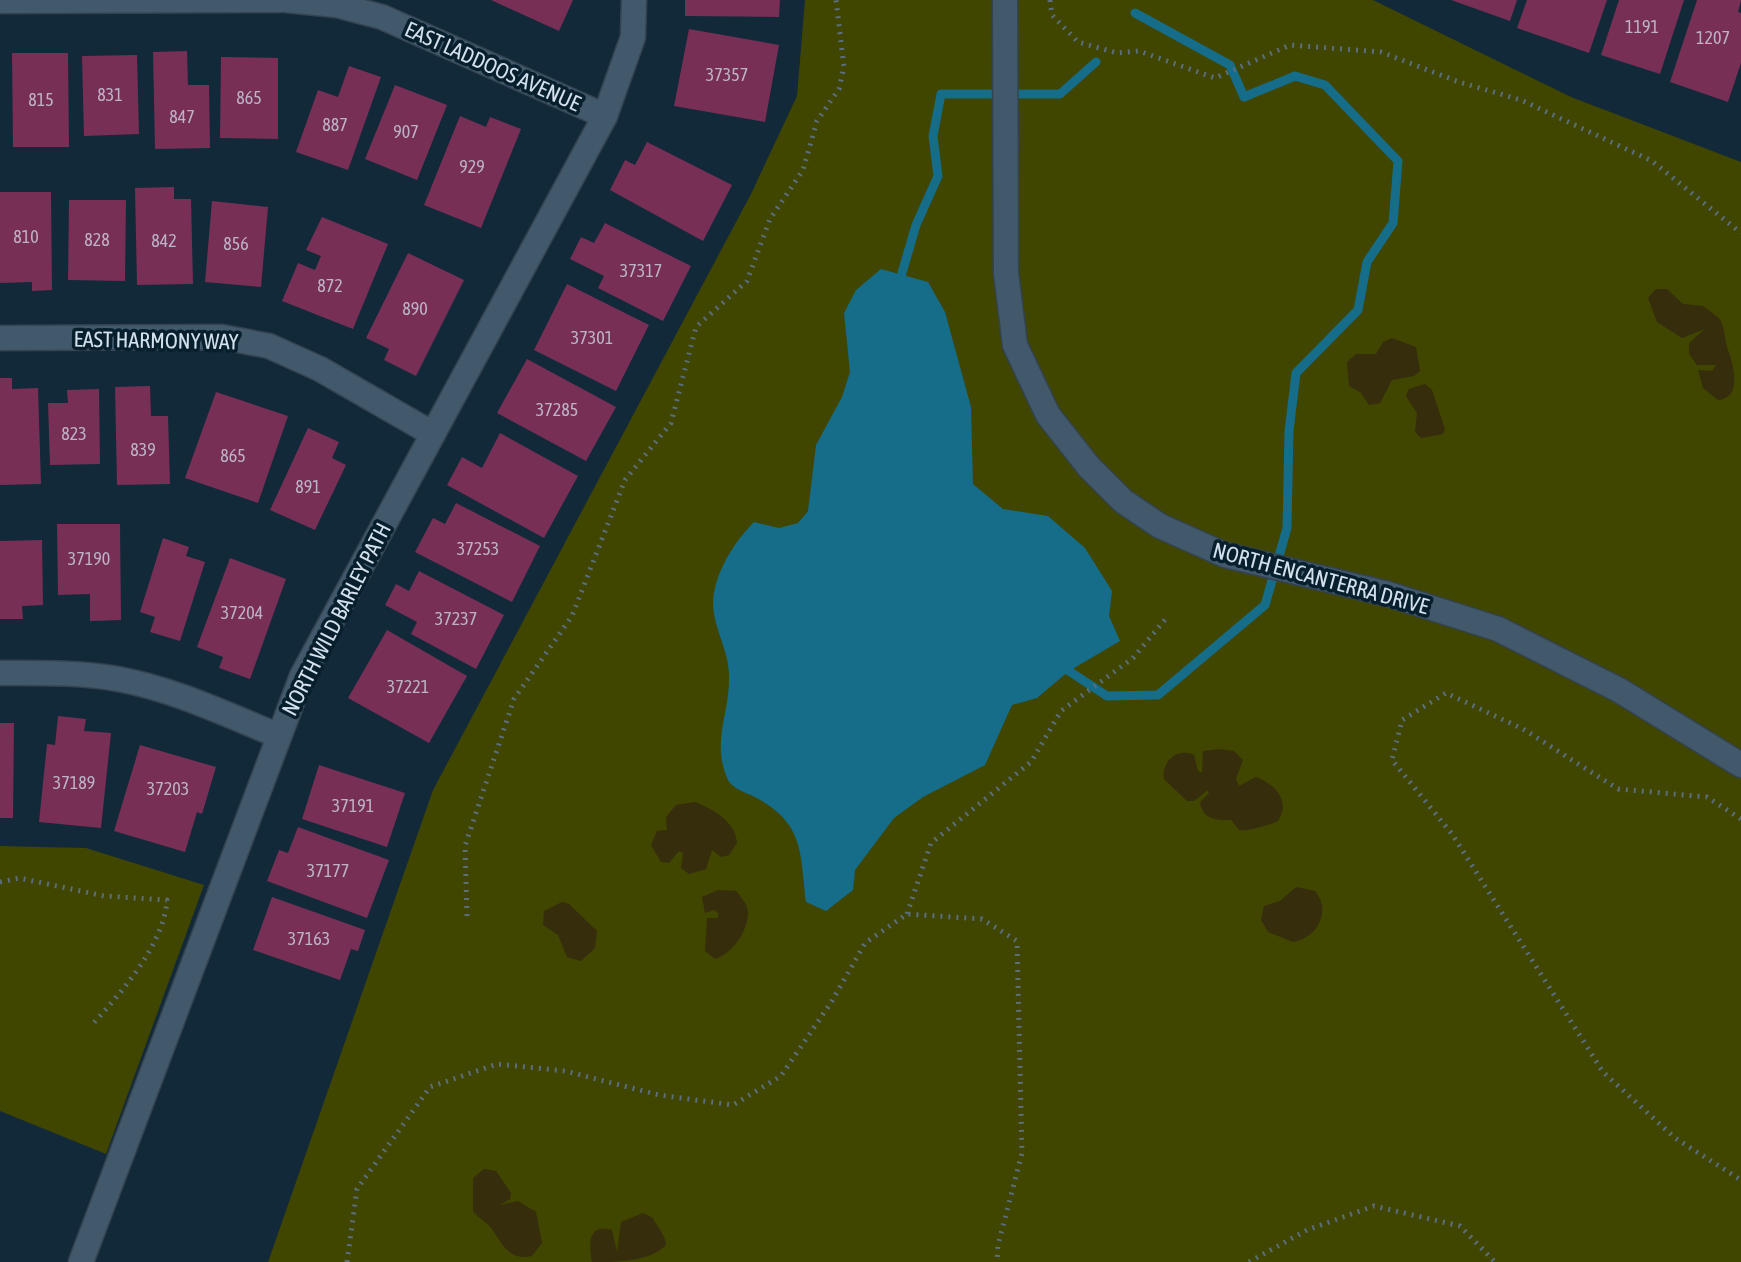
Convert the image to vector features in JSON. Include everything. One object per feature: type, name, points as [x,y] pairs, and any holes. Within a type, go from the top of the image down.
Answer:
[{"type":"street","points":[[0,1],[280,0]]},
{"type":"street","name":"EAST LADDOOS AVENUE","points":[[286,0],[336,5],[382,17],[605,116]]},
{"type":"street","name":"NORTH WILD BARLEY PATH","points":[[81,1262],[203,945],[277,735],[302,676],[605,116],[633,37],[634,0]]},
{"type":"street","name":"NORTH ENCANTERRA DRIVE","points":[[1005,0],[1006,273],[1015,345],[1048,415],[1089,467],[1123,501],[1160,526],[1225,555],[1319,577],[1498,629],[1619,690],[1741,765]]},
{"type":"street","name":"EAST HARMONY WAY","points":[[0,338],[222,337],[269,346],[320,369],[433,434]]},
{"type":"street","points":[[0,673],[78,674],[120,679],[178,695],[277,735]]},
{"type":"path","points":[[467,916],[465,846],[514,699],[572,616],[625,480],[671,423],[696,327],[747,281],[770,219],[803,170],[817,121],[839,89],[844,67],[836,0]]},
{"type":"path","points":[[1050,0],[1052,15],[1078,42],[1117,53],[1139,51],[1215,78],[1290,45],[1381,52],[1459,82],[1521,100],[1652,161],[1741,233]]},
{"type":"path","points":[[347,1262],[357,1189],[430,1087],[497,1064],[565,1071],[659,1095],[733,1105],[781,1076],[832,1001],[865,943],[907,914],[931,843],[1031,762],[1061,711],[1133,658],[1168,616]]},
{"type":"path","points":[[1741,819],[1707,797],[1618,789],[1523,729],[1446,693],[1402,720],[1392,760],[1452,834],[1603,1072],[1675,1138],[1741,1180]]},
{"type":"path","points":[[0,882],[19,878],[104,896],[167,900],[166,917],[128,985],[91,1026]]},
{"type":"path","points":[[907,914],[982,919],[1017,941],[1022,1153],[998,1245],[997,1262]]},
{"type":"path","points":[[1249,1262],[1307,1230],[1374,1206],[1460,1226],[1495,1262]]},
{"type":"shaded area","points":[[805,0],[1373,0],[1571,97],[1741,162],[1741,1262],[268,1262],[433,790],[751,194],[797,96]]},
{"type":"shaded area","points":[[0,846],[86,848],[204,885],[106,1154],[0,1111]]},
{"type":"sand","points":[[1656,289],[1667,289],[1683,304],[1703,306],[1719,318],[1734,373],[1733,388],[1725,398],[1718,400],[1703,388],[1698,370],[1712,371],[1716,365],[1697,365],[1689,354],[1689,343],[1705,329],[1682,338],[1657,322],[1648,298]]},
{"type":"sand","points":[[1392,338],[1416,347],[1420,371],[1414,376],[1392,380],[1380,403],[1369,405],[1361,393],[1349,386],[1347,362],[1356,354],[1376,354],[1383,342]]},
{"type":"sand","points":[[1425,384],[1432,390],[1445,429],[1443,434],[1421,438],[1415,432],[1417,413],[1406,396],[1409,389]]},
{"type":"sand","points":[[1203,751],[1234,751],[1243,760],[1236,779],[1239,786],[1256,777],[1275,789],[1283,807],[1278,821],[1239,830],[1231,820],[1207,816],[1200,802],[1209,793],[1208,790],[1194,801],[1187,801],[1164,779],[1165,767],[1176,755],[1194,755],[1198,771],[1202,773]]},
{"type":"sand","points":[[695,802],[728,823],[737,843],[729,855],[721,857],[712,850],[706,869],[689,874],[681,868],[683,853],[679,851],[669,863],[661,862],[651,845],[657,831],[667,830],[666,817],[676,805]]},
{"type":"sand","points":[[1296,887],[1315,891],[1320,899],[1322,915],[1309,935],[1293,942],[1268,932],[1261,920],[1264,906],[1280,901]]},
{"type":"sand","points":[[718,890],[736,891],[746,904],[748,913],[738,941],[715,959],[705,951],[707,918],[718,918],[718,913],[714,910],[705,913],[702,897]]},
{"type":"sand","points":[[562,902],[569,904],[597,931],[595,948],[581,961],[567,957],[558,935],[543,925],[544,911]]},
{"type":"sand","points":[[484,1169],[496,1171],[511,1193],[510,1199],[500,1205],[518,1201],[536,1212],[542,1243],[532,1256],[512,1254],[473,1211],[473,1178]]},
{"type":"sand","points":[[643,1213],[653,1218],[666,1245],[642,1258],[592,1262],[590,1243],[594,1233],[612,1230],[617,1252],[621,1222]]},
{"type":"water","points":[[881,269],[928,282],[945,312],[971,407],[973,484],[1003,509],[1048,516],[1085,548],[1112,591],[1109,616],[1120,641],[1069,671],[1037,698],[1012,705],[985,765],[923,797],[894,818],[855,870],[853,890],[826,911],[806,902],[800,853],[791,828],[770,806],[735,788],[728,780],[723,766],[721,741],[729,670],[713,602],[718,576],[724,564],[754,522],[779,528],[798,523],[808,511],[816,445],[842,397],[850,372],[844,313],[856,290]]},
{"type":"building","points":[[491,0],[573,0],[559,31]]},
{"type":"building","points":[[685,0],[780,0],[779,17],[685,16]]},
{"type":"building","points":[[1451,0],[1517,0],[1510,21]]},
{"type":"building","points":[[1527,0],[1607,0],[1589,53],[1517,28]]},
{"type":"building","points":[[1619,0],[1684,0],[1660,74],[1601,55]]},
{"type":"building","points":[[1697,0],[1741,0],[1738,12],[1741,13],[1741,63],[1728,102],[1670,82]]},
{"type":"building","points":[[689,29],[779,45],[765,122],[674,106]]},
{"type":"building","points":[[187,51],[188,85],[209,85],[210,148],[155,149],[153,52]]},
{"type":"building","points":[[12,53],[68,53],[69,147],[13,147]]},
{"type":"building","points":[[137,55],[139,134],[84,136],[82,56]]},
{"type":"building","points":[[221,57],[278,58],[278,139],[220,138]]},
{"type":"building","points":[[349,66],[381,77],[348,170],[296,152],[318,90],[338,97]]},
{"type":"building","points":[[395,85],[447,105],[417,180],[365,159]]},
{"type":"building","points":[[460,116],[486,127],[490,117],[521,129],[481,228],[424,205]]},
{"type":"building","points":[[647,142],[732,185],[703,241],[610,190],[625,160],[635,165]]},
{"type":"building","points":[[174,187],[174,199],[191,199],[193,284],[137,285],[135,188]]},
{"type":"building","points":[[0,192],[51,192],[52,290],[32,291],[32,282],[0,283]]},
{"type":"building","points":[[69,200],[126,200],[125,281],[68,280]]},
{"type":"building","points":[[212,201],[268,207],[261,287],[205,282]]},
{"type":"building","points":[[322,217],[388,244],[353,329],[282,301],[298,263],[315,270],[321,256],[306,250]]},
{"type":"building","points":[[605,223],[691,266],[663,321],[598,288],[604,276],[570,259],[581,237],[594,243]]},
{"type":"building","points":[[408,253],[464,280],[416,376],[384,360],[389,349],[366,338]]},
{"type":"building","points":[[567,284],[649,325],[616,391],[534,350]]},
{"type":"building","points":[[527,359],[616,407],[586,461],[497,413]]},
{"type":"building","points":[[0,378],[12,378],[12,389],[38,388],[41,484],[0,485]]},
{"type":"building","points":[[150,386],[151,416],[168,416],[170,484],[117,485],[115,387]]},
{"type":"building","points":[[99,389],[100,464],[50,465],[48,403],[68,403],[67,390]]},
{"type":"building","points":[[216,392],[288,416],[258,503],[185,478]]},
{"type":"building","points":[[308,428],[339,442],[332,458],[346,465],[315,530],[270,510]]},
{"type":"building","points":[[500,433],[578,476],[544,538],[447,485],[462,457],[482,468]]},
{"type":"building","points":[[456,503],[540,546],[512,602],[415,552],[433,518],[445,524]]},
{"type":"building","points":[[57,524],[120,524],[121,620],[90,621],[90,594],[58,595]]},
{"type":"building","points":[[163,538],[189,547],[186,556],[205,562],[180,641],[150,632],[155,617],[140,612]]},
{"type":"building","points":[[42,540],[43,605],[22,606],[23,619],[0,619],[0,541]]},
{"type":"building","points":[[230,558],[286,579],[250,679],[219,668],[223,657],[197,647]]},
{"type":"building","points":[[419,571],[504,615],[476,669],[411,634],[417,622],[385,605],[396,584],[409,591]]},
{"type":"building","points":[[387,630],[467,676],[429,743],[348,698]]},
{"type":"building","points":[[58,716],[86,719],[84,731],[111,733],[101,828],[39,822],[47,744],[55,745]]},
{"type":"building","points":[[0,723],[14,723],[13,818],[0,818]]},
{"type":"building","points":[[140,745],[216,767],[202,814],[197,812],[185,852],[114,831]]},
{"type":"building","points":[[319,765],[405,793],[387,847],[302,819]]},
{"type":"building","points":[[298,827],[389,860],[367,918],[267,881],[279,850],[288,853]]},
{"type":"building","points":[[272,897],[365,930],[358,951],[351,949],[340,980],[253,950]]},
{"type":"waterway","points":[[1069,671],[1107,696],[1158,695],[1265,605],[1287,528],[1289,431],[1296,373],[1358,310],[1367,262],[1393,223],[1398,161],[1325,85],[1295,76],[1244,97],[1230,65],[1135,13]]},
{"type":"waterway","points":[[902,273],[916,225],[938,176],[933,136],[941,94],[1060,94],[1096,62]]}]
